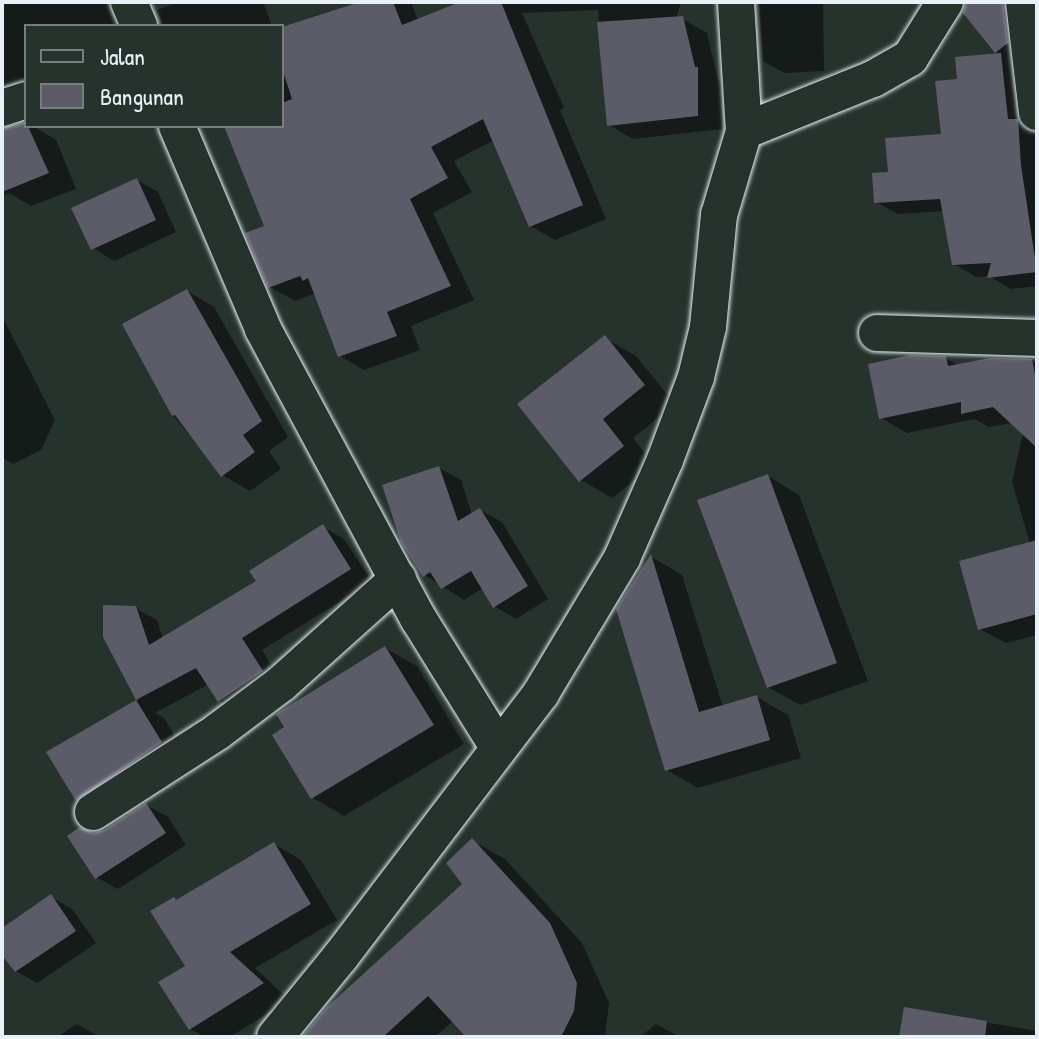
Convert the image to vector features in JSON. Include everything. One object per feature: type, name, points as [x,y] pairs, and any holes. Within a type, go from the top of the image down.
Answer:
[{"type":"street","points":[[129,2],[138,24]]},
{"type":"street","points":[[275,1037],[341,956],[541,693],[622,558],[665,460],[696,377],[708,327],[719,215],[744,131],[736,2]]},
{"type":"street","points":[[744,131],[873,79],[910,58],[945,2]]},
{"type":"street","points":[[1024,2],[1037,112]]},
{"type":"street","points":[[2,108],[24,101]]},
{"type":"street","points":[[178,128],[263,329],[418,618],[498,747]]},
{"type":"street","points":[[877,333],[1037,338]]},
{"type":"street","points":[[93,812],[217,732],[282,683],[398,579]]},
{"type":"building","points":[[360,2],[393,2],[402,25],[460,2],[501,2],[583,205],[529,227],[483,119],[431,147],[448,178],[410,199],[451,286],[387,312],[397,336],[338,357],[308,278],[303,281],[300,276],[268,288],[245,233],[264,226],[225,128],[284,128],[284,102],[292,99],[284,74],[284,26]]},
{"type":"building","points":[[966,2],[1003,2],[1008,43],[995,53],[963,13]]},
{"type":"building","points":[[683,16],[695,67],[698,67],[698,116],[607,126],[597,22]]},
{"type":"building","points":[[1001,53],[1008,119],[1018,119],[1021,165],[1037,272],[987,278],[991,263],[952,265],[940,199],[874,203],[872,173],[888,172],[885,138],[941,134],[935,81],[957,79],[955,57]]},
{"type":"building","points":[[24,122],[24,128],[29,128],[49,173],[2,192],[2,128]]},
{"type":"building","points":[[137,178],[156,220],[91,250],[71,208]]},
{"type":"building","points":[[187,289],[262,421],[243,435],[255,452],[221,477],[175,415],[172,416],[122,324]]},
{"type":"building","points":[[605,335],[645,385],[603,419],[624,446],[579,482],[517,404]]},
{"type":"building","points":[[910,355],[946,356],[948,366],[990,358],[1032,359],[1037,384],[1037,448],[993,407],[961,414],[961,402],[879,419],[868,364]]},
{"type":"building","points":[[439,466],[458,521],[480,508],[528,586],[493,608],[471,571],[441,589],[430,572],[423,577],[401,542],[382,485]]},
{"type":"building","points":[[768,474],[837,663],[767,688],[697,500]]},
{"type":"building","points":[[323,524],[351,569],[242,638],[263,671],[218,702],[196,668],[136,700],[103,637],[103,605],[136,606],[149,645],[256,581],[249,571]]},
{"type":"building","points":[[1037,540],[1037,614],[978,630],[959,561]]},
{"type":"building","points":[[651,554],[699,712],[757,695],[770,740],[665,771],[616,609]]},
{"type":"building","points":[[385,646],[434,725],[311,799],[272,735],[284,727],[276,714]]},
{"type":"building","points":[[136,700],[162,742],[76,801],[46,752]]},
{"type":"building","points":[[146,803],[166,833],[95,879],[67,836],[80,827],[93,833],[104,830]]},
{"type":"building","points":[[472,838],[550,923],[577,983],[574,1011],[561,1037],[466,1037],[428,996],[383,1037],[302,1037],[326,1008],[462,884],[446,863]]},
{"type":"building","points":[[274,842],[311,904],[230,952],[264,983],[189,1030],[158,982],[185,966],[150,911],[174,897],[176,900]]},
{"type":"building","points":[[51,894],[76,931],[15,972],[2,955],[2,928]]},
{"type":"building","points":[[904,1007],[987,1021],[985,1037],[899,1037]]}]
